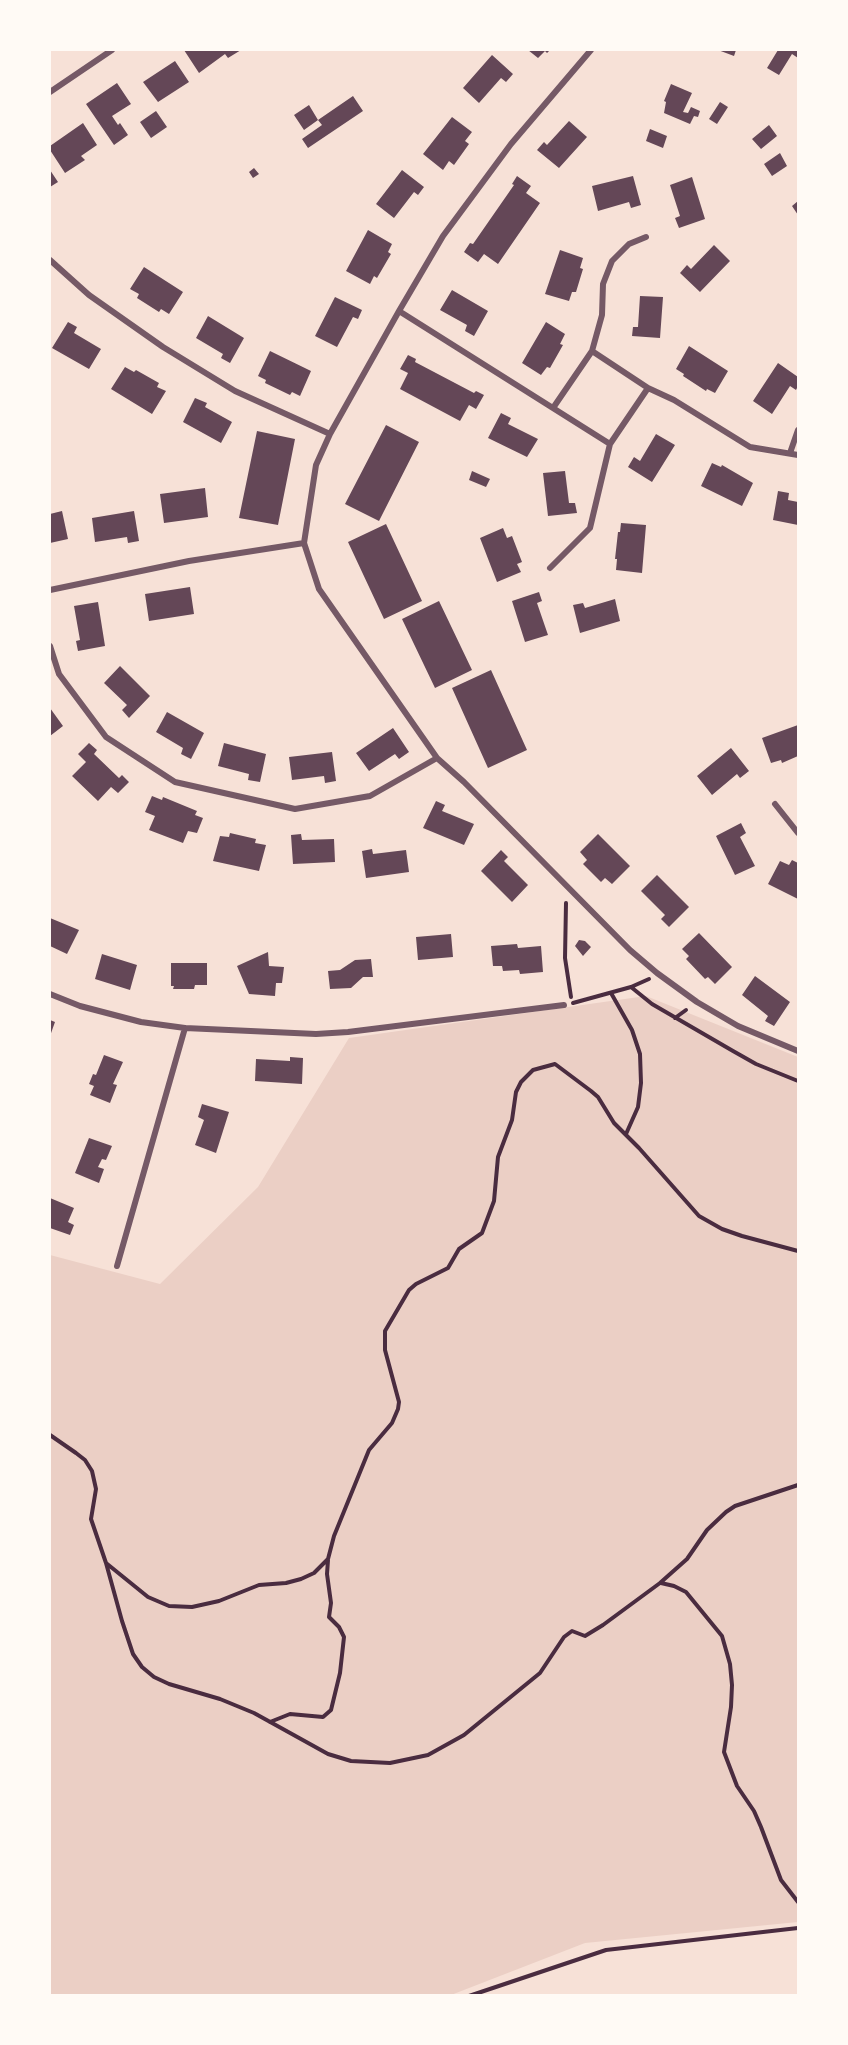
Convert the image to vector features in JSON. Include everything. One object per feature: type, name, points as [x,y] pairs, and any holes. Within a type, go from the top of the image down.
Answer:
[{"type":"street","points":[[50,92],[112,50]]},
{"type":"street","points":[[591,50],[511,144],[456,218],[399,311],[315,465],[304,543],[320,589],[437,758],[630,950],[680,990],[738,1026],[798,1051]]},
{"type":"street","points":[[553,408],[592,351],[602,315],[603,284],[612,261],[629,244],[646,237]]},
{"type":"street","points":[[50,260],[89,296],[163,347],[235,391],[330,434]]},
{"type":"street","points":[[399,311],[610,444]]},
{"type":"street","points":[[592,351],[648,388],[674,400],[750,447],[798,455]]},
{"type":"street","points":[[550,568],[590,528],[610,444],[648,388]]},
{"type":"street","points":[[790,453],[798,430]]},
{"type":"street","points":[[50,590],[189,561],[304,543]]},
{"type":"street","points":[[50,646],[59,674],[106,737],[175,783],[295,809],[370,796],[437,758]]},
{"type":"street","points":[[775,804],[798,833]]},
{"type":"street","points":[[50,994],[114,1016],[141,1022],[185,1028],[316,1034],[564,1005]]},
{"type":"street","points":[[117,1266],[185,1028]]},
{"type":"path","points":[[564,883],[567,917],[565,958],[572,1004],[631,987],[651,1004],[756,1064],[798,1081]]},
{"type":"path","points":[[611,993],[633,1030],[640,1054],[641,1083],[638,1107],[626,1134]]},
{"type":"path","points":[[270,1722],[290,1714],[323,1718],[331,1710],[340,1673],[344,1637],[339,1627],[329,1617],[331,1603],[327,1574],[328,1559],[334,1536],[369,1450],[392,1423],[398,1408],[399,1402],[385,1350],[385,1331],[409,1290],[448,1268],[459,1249],[482,1233],[494,1201],[498,1157],[512,1120],[516,1092],[521,1082],[534,1070],[555,1064],[591,1090],[614,1123],[699,1216],[722,1229],[798,1251]]},
{"type":"path","points":[[50,1435],[85,1460],[93,1471],[96,1489],[92,1519],[122,1621],[134,1654],[142,1666],[154,1677],[169,1684],[220,1699],[270,1722],[328,1754],[351,1761],[390,1763],[409,1761],[428,1755],[464,1735],[540,1673],[564,1637],[572,1631],[585,1636],[660,1583],[695,1550],[706,1530],[726,1512],[735,1506],[798,1485]]},
{"type":"path","points":[[106,1563],[148,1597],[169,1606],[192,1606],[219,1601],[259,1585],[272,1582],[286,1583],[301,1579],[314,1573],[328,1559]]},
{"type":"path","points":[[660,1583],[675,1586],[686,1592],[722,1636],[730,1664],[732,1685],[724,1752],[737,1786],[754,1811],[781,1880],[798,1902]]},
{"type":"path","points":[[469,1995],[606,1950],[798,1928]]},
{"type":"shaded area","points":[[646,996],[798,1057],[798,1922],[585,1943],[451,1995],[50,1995],[50,1255],[160,1284],[258,1187],[349,1038]]},
{"type":"building","points":[[184,50],[241,50],[228,58],[225,54],[199,73]]},
{"type":"building","points":[[528,50],[550,50],[547,53],[545,51],[538,58]]},
{"type":"building","points":[[718,50],[736,50],[734,56]]},
{"type":"building","points":[[778,50],[798,50],[798,58],[792,54],[779,75],[767,68]]},
{"type":"building","points":[[492,55],[513,74],[506,82],[501,78],[479,103],[463,88]]},
{"type":"building","points":[[175,61],[189,82],[158,102],[143,82]]},
{"type":"building","points":[[117,83],[131,104],[112,116],[128,135],[114,145],[86,104]]},
{"type":"building","points":[[671,84],[692,93],[683,112],[688,113],[691,107],[700,111],[698,117],[694,116],[690,124],[664,113],[666,102],[664,101]]},
{"type":"building","points":[[353,96],[363,111],[308,148],[302,139],[322,125],[318,120]]},
{"type":"building","points":[[720,102],[728,107],[717,124],[709,119]]},
{"type":"building","points":[[309,105],[318,120],[304,130],[294,115]]},
{"type":"building","points":[[156,111],[167,127],[151,138],[140,122]]},
{"type":"building","points":[[452,117],[472,132],[465,141],[469,144],[454,165],[449,161],[443,170],[423,154]]},
{"type":"building","points":[[569,121],[587,137],[559,168],[537,150],[544,142],[547,145]]},
{"type":"building","points":[[83,123],[97,145],[81,156],[85,160],[65,173],[50,150],[50,146]]},
{"type":"building","points":[[769,125],[777,136],[761,149],[752,139]]},
{"type":"building","points":[[650,129],[667,136],[663,148],[646,141]]},
{"type":"building","points":[[780,153],[787,166],[772,176],[764,164]]},
{"type":"building","points":[[254,168],[259,174],[253,178],[249,172]]},
{"type":"building","points":[[50,170],[58,182],[50,187]]},
{"type":"building","points":[[402,170],[424,187],[418,195],[414,192],[394,218],[376,204]]},
{"type":"building","points":[[517,176],[531,186],[526,193],[540,203],[498,264],[484,254],[478,262],[464,252],[470,243],[473,244],[514,185],[512,184]]},
{"type":"building","points":[[633,176],[641,205],[631,208],[629,202],[598,211],[592,186]]},
{"type":"building","points":[[692,177],[705,219],[679,228],[675,218],[680,216],[670,185]]},
{"type":"building","points":[[798,201],[798,215],[792,206]]},
{"type":"building","points":[[368,230],[392,244],[388,252],[391,254],[377,278],[374,276],[370,284],[346,271]]},
{"type":"building","points":[[714,245],[730,261],[700,292],[680,273],[687,265],[691,269]]},
{"type":"building","points":[[560,250],[583,258],[580,268],[583,269],[576,292],[572,292],[569,301],[545,294]]},
{"type":"building","points":[[144,267],[183,292],[169,314],[161,309],[159,312],[137,298],[139,294],[130,289]]},
{"type":"building","points":[[452,290],[488,311],[474,336],[465,331],[467,325],[440,310]]},
{"type":"building","points":[[640,296],[663,297],[660,338],[632,336],[633,327],[638,327]]},
{"type":"building","points":[[335,297],[362,310],[358,319],[353,317],[337,347],[315,336]]},
{"type":"building","points":[[208,316],[244,338],[230,363],[221,358],[223,354],[196,338]]},
{"type":"building","points":[[68,322],[77,327],[74,333],[101,349],[89,369],[52,348]]},
{"type":"building","points":[[546,322],[565,334],[560,344],[563,345],[550,368],[547,367],[541,375],[522,363]]},
{"type":"building","points":[[689,346],[728,371],[715,393],[707,389],[706,391],[676,369]]},
{"type":"building","points":[[270,351],[311,371],[300,396],[292,392],[290,395],[265,383],[266,380],[258,376]]},
{"type":"building","points":[[408,355],[416,359],[415,362],[474,393],[476,391],[484,395],[476,409],[469,405],[460,421],[400,389],[408,373],[400,369]]},
{"type":"building","points":[[778,363],[798,377],[798,386],[796,390],[790,386],[772,414],[753,401]]},
{"type":"building","points":[[125,367],[134,372],[136,370],[159,383],[157,387],[166,391],[152,414],[111,389]]},
{"type":"building","points":[[195,398],[207,403],[205,407],[232,422],[221,443],[183,422]]},
{"type":"building","points":[[501,413],[511,418],[508,424],[538,439],[527,457],[488,438]]},
{"type":"building","points":[[386,425],[419,442],[379,521],[345,504]]},
{"type":"building","points":[[257,431],[295,439],[278,525],[239,518]]},
{"type":"building","points":[[656,434],[675,445],[652,482],[628,467],[634,457],[640,461]]},
{"type":"building","points":[[712,463],[721,467],[722,465],[753,483],[742,506],[701,486]]},
{"type":"building","points":[[472,471],[490,479],[486,487],[469,480]]},
{"type":"building","points":[[565,471],[569,503],[575,503],[577,513],[548,516],[543,473]]},
{"type":"building","points":[[205,488],[208,517],[164,523],[160,494]]},
{"type":"building","points":[[778,491],[789,493],[788,500],[798,502],[798,525],[773,520]]},
{"type":"building","points":[[62,511],[68,539],[50,543],[50,514]]},
{"type":"building","points":[[134,511],[139,541],[128,543],[127,537],[95,542],[92,518]]},
{"type":"building","points":[[621,523],[646,525],[642,573],[616,570],[617,559],[615,559]]},
{"type":"building","points":[[386,524],[422,601],[384,619],[348,542]]},
{"type":"building","points":[[503,528],[507,538],[512,536],[522,562],[517,564],[521,572],[497,582],[480,538]]},
{"type":"building","points":[[190,587],[194,614],[149,621],[145,594]]},
{"type":"building","points":[[539,592],[542,601],[537,603],[548,635],[525,642],[512,601]]},
{"type":"building","points":[[615,599],[620,621],[580,633],[573,605],[583,603],[585,608]]},
{"type":"building","points":[[439,601],[472,670],[435,688],[402,619]]},
{"type":"building","points":[[98,602],[105,646],[78,651],[76,641],[80,640],[74,606]]},
{"type":"building","points":[[120,666],[150,696],[129,718],[122,710],[127,705],[104,683]]},
{"type":"building","points":[[491,670],[527,750],[488,768],[452,688]]},
{"type":"building","points":[[50,708],[63,726],[50,736]]},
{"type":"building","points":[[167,712],[204,733],[191,759],[181,754],[183,748],[156,732]]},
{"type":"building","points":[[798,725],[798,756],[782,763],[781,760],[771,763],[762,738]]},
{"type":"building","points":[[393,728],[409,752],[399,759],[395,754],[369,771],[356,753]]},
{"type":"building","points":[[89,743],[97,750],[94,754],[119,778],[122,775],[129,782],[118,793],[111,787],[98,801],[72,776],[86,762],[78,754]]},
{"type":"building","points":[[224,743],[266,754],[260,782],[248,780],[249,774],[218,766]]},
{"type":"building","points":[[731,748],[749,771],[740,778],[737,774],[712,795],[697,776]]},
{"type":"building","points":[[332,752],[336,781],[325,783],[324,776],[292,780],[289,757]]},
{"type":"building","points":[[152,796],[162,800],[163,797],[197,811],[195,815],[203,818],[197,833],[188,831],[183,843],[149,830],[155,816],[145,812]]},
{"type":"building","points":[[436,801],[445,805],[442,811],[474,824],[464,845],[423,828]]},
{"type":"building","points":[[741,823],[746,833],[740,837],[755,866],[735,875],[716,836]]},
{"type":"building","points":[[230,833],[256,839],[255,843],[266,845],[259,871],[213,861],[220,836],[229,837]]},
{"type":"building","points":[[301,834],[302,840],[334,839],[335,862],[293,864],[291,835]]},
{"type":"building","points":[[598,834],[630,866],[612,884],[605,878],[601,882],[583,864],[587,860],[580,852]]},
{"type":"building","points":[[372,849],[373,854],[406,850],[409,872],[366,878],[362,851]]},
{"type":"building","points":[[501,850],[508,857],[504,861],[528,885],[512,902],[481,871]]},
{"type":"building","points":[[792,860],[798,863],[798,899],[768,884],[780,861],[789,865]]},
{"type":"building","points":[[657,875],[689,907],[669,927],[661,919],[665,915],[641,891]]},
{"type":"building","points":[[50,918],[79,930],[67,954],[50,946]]},
{"type":"building","points":[[699,933],[732,967],[715,984],[708,977],[705,979],[686,959],[689,956],[682,949]]},
{"type":"building","points":[[451,934],[453,957],[418,960],[416,937]]},
{"type":"building","points":[[579,940],[585,941],[591,947],[583,956],[575,946]]},
{"type":"building","points":[[517,944],[518,948],[541,946],[543,972],[520,974],[519,970],[503,971],[502,966],[493,966],[491,946]]},
{"type":"building","points":[[268,952],[269,966],[284,967],[282,983],[276,983],[275,996],[249,994],[237,966]]},
{"type":"building","points":[[102,954],[137,965],[130,990],[95,979]]},
{"type":"building","points":[[371,959],[373,977],[363,977],[351,988],[330,989],[328,971],[340,970],[355,960]]},
{"type":"building","points":[[171,963],[207,963],[207,985],[195,985],[194,989],[173,989]]},
{"type":"building","points":[[755,976],[790,1002],[774,1026],[765,1021],[768,1016],[742,995]]},
{"type":"building","points":[[50,1020],[55,1022],[50,1036]]},
{"type":"building","points":[[104,1055],[123,1062],[113,1084],[117,1085],[110,1103],[90,1095],[94,1086],[89,1084],[93,1074],[96,1075]]},
{"type":"building","points":[[290,1057],[303,1058],[302,1084],[255,1081],[256,1059],[290,1061]]},
{"type":"building","points":[[202,1104],[229,1112],[216,1153],[195,1145],[204,1120],[198,1117]]},
{"type":"building","points":[[89,1138],[112,1146],[106,1160],[102,1159],[98,1167],[104,1169],[99,1183],[75,1173]]},
{"type":"building","points":[[50,1198],[74,1208],[68,1222],[74,1225],[70,1235],[50,1228]]}]
